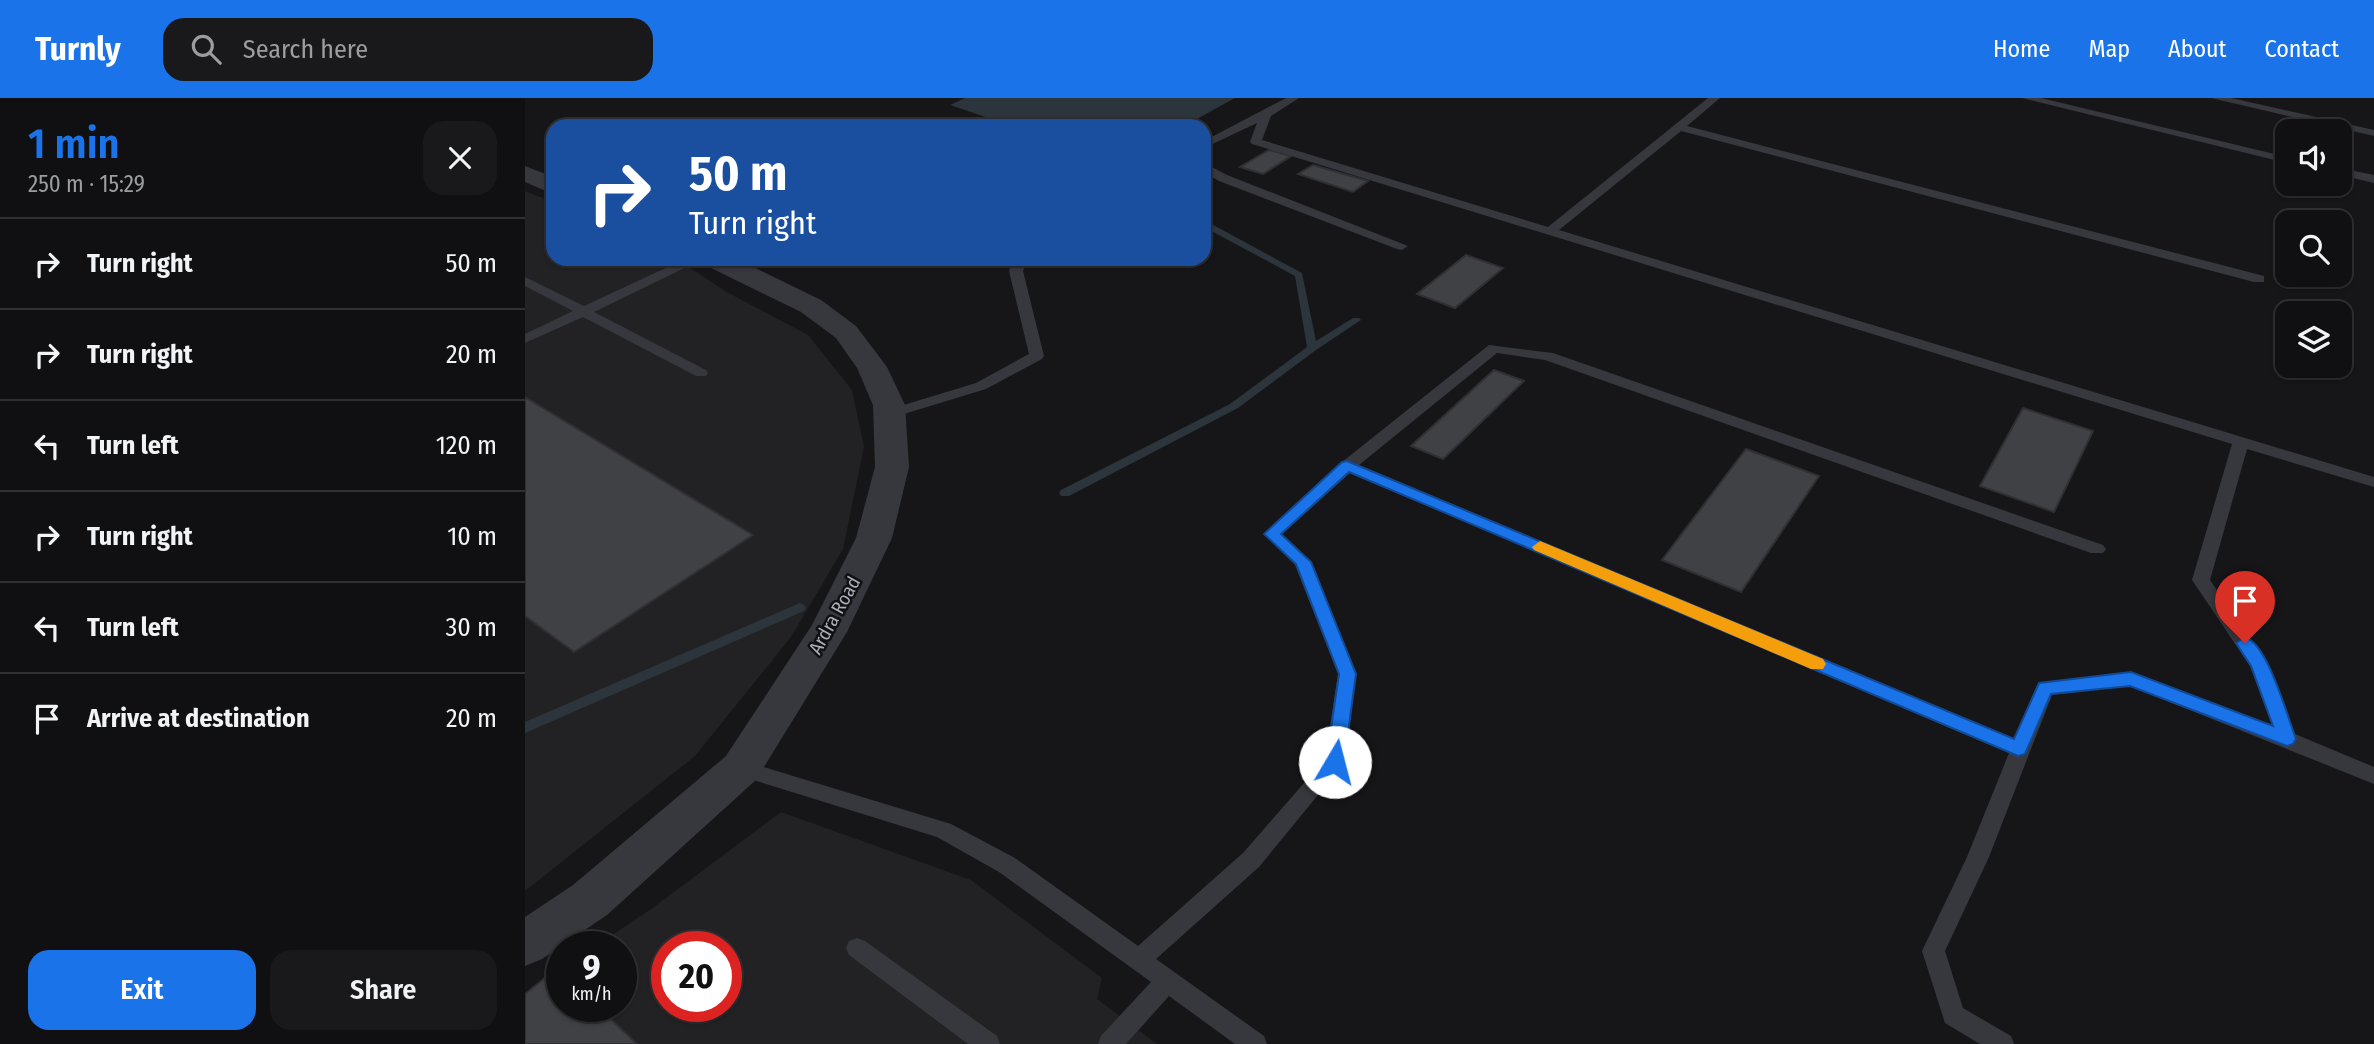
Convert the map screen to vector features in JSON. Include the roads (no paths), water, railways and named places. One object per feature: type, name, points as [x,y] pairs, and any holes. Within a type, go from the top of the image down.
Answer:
[{"type":"street","points":[[525,173],[546,183]]},
{"type":"street","name":"Ardra Road","points":[[525,944],[590,900],[741,768],[828,632],[874,538],[892,467],[889,405],[872,367],[846,332],[811,306],[729,266]]},
{"type":"lane","points":[[1211,142],[1294,98]]},
{"type":"lane","points":[[1548,233],[1682,128],[1715,98]]},
{"type":"lane","points":[[2027,98],[2275,157]]},
{"type":"lane","points":[[2216,98],[2374,133]]},
{"type":"lane","points":[[1266,114],[1256,142],[1548,233],[2374,482]]},
{"type":"lane","points":[[1682,128],[2259,279]]},
{"type":"lane","points":[[1211,171],[1402,246]]},
{"type":"lane","points":[[2352,174],[2374,179]]},
{"type":"lane","points":[[525,339],[682,266]]},
{"type":"lane","points":[[889,414],[981,386],[1037,356],[1016,271],[1018,266]]},
{"type":"lane","points":[[525,281],[701,373]]},
{"type":"lane","points":[[1140,959],[1251,860],[1335,762],[1347,674],[1303,562],[1272,534],[1347,466],[1494,348],[1548,356],[2097,549]]},
{"type":"lane","points":[[2241,441],[2201,580],[2259,664],[2287,739]]},
{"type":"lane","points":[[1347,466],[2018,749]]},
{"type":"lane","points":[[2002,1044],[1953,1015],[1933,951],[1977,857],[2018,749],[2045,688],[2131,679],[2287,739],[2374,776]]},
{"type":"lane","points":[[741,768],[943,830],[1007,865],[1255,1044]]},
{"type":"lane","points":[[857,948],[988,1044]]},
{"type":"lane","points":[[1111,1044],[1168,980]]},
{"type":"waterway","points":[[1211,227],[1299,275],[1312,348]]},
{"type":"waterway","points":[[1312,348],[1356,320]]},
{"type":"waterway","points":[[1065,493],[1234,406],[1312,348]]},
{"type":"waterway","points":[[525,728],[800,608]]}]
